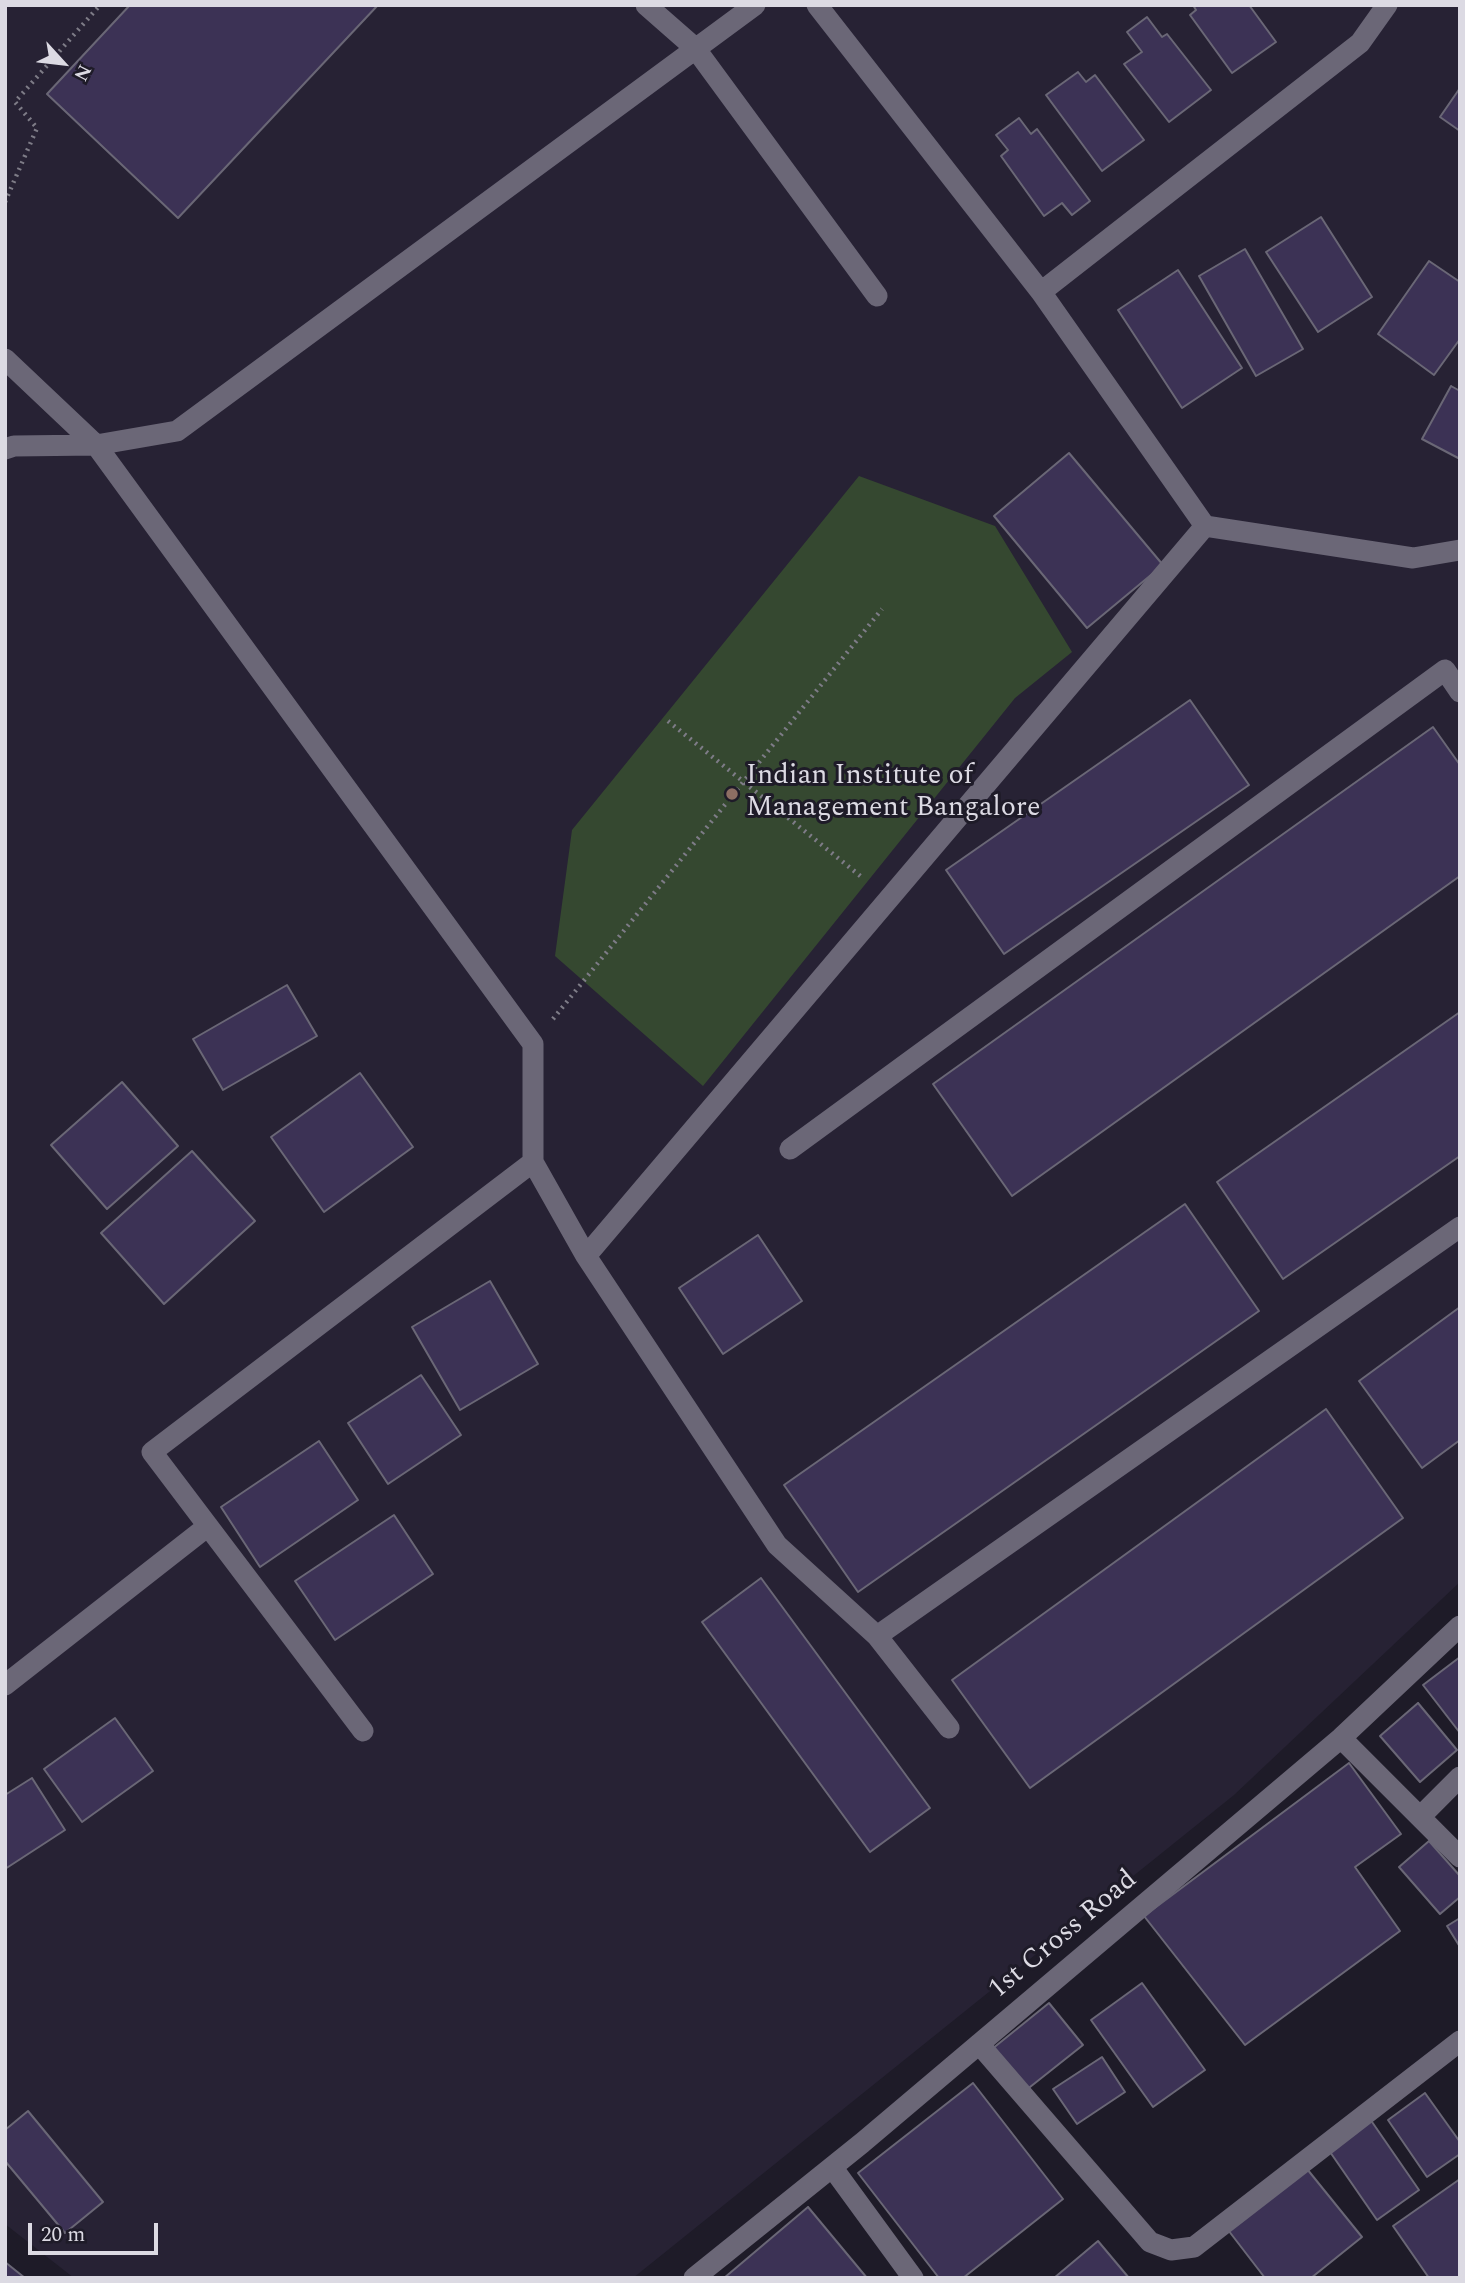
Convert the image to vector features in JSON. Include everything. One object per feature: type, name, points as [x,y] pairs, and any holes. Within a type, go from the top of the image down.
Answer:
[{"type":"street","points":[[646,5],[695,48],[877,296]]},
{"type":"street","points":[[5,449],[14,446],[96,445],[177,431],[755,5]]},
{"type":"street","points":[[817,5],[1041,292],[1205,526],[1413,558],[1460,551]]},
{"type":"street","points":[[1041,292],[1360,43],[1387,5]]},
{"type":"street","points":[[5,359],[96,445],[533,1044],[533,1162],[586,1256],[777,1545],[877,1636],[949,1728]]},
{"type":"street","points":[[586,1256],[1205,526]]},
{"type":"street","points":[[790,1149],[1445,670],[1460,692]]},
{"type":"street","points":[[363,1731],[152,1452],[533,1162]]},
{"type":"street","points":[[877,1636],[1460,1227]]},
{"type":"street","points":[[5,1685],[208,1526]]},
{"type":"street","name":"1st Cross Road","points":[[694,2278],[832,2167],[1342,1738],[1460,1626]]},
{"type":"street","points":[[1342,1738],[1460,1857]]},
{"type":"street","points":[[1421,1816],[1460,1777]]},
{"type":"street","points":[[979,2044],[1150,2242],[1171,2250],[1194,2247],[1460,2041]]},
{"type":"street","points":[[832,2167],[912,2278]]},
{"type":"path","points":[[5,202],[37,128],[16,102],[100,5]]},
{"type":"path","points":[[533,1044],[882,609]]},
{"type":"path","points":[[668,722],[889,900]]},
{"type":"shaded area","name":"Indian Institute of Management Bangalore","points":[[5,5],[1460,5],[1460,1582],[1234,1795],[633,2278],[74,2278],[5,2224]]},
{"type":"green space","points":[[859,476],[995,526],[1072,652],[1015,698],[703,1086],[555,956],[572,830]]},
{"type":"building","points":[[130,5],[378,5],[178,218],[47,94]]},
{"type":"building","points":[[1193,5],[1249,5],[1276,42],[1232,73],[1190,15],[1196,10]]},
{"type":"building","points":[[1147,17],[1162,37],[1167,34],[1211,90],[1169,122],[1124,64],[1142,52],[1127,32]]},
{"type":"building","points":[[1078,72],[1086,82],[1095,75],[1144,140],[1102,171],[1046,95]]},
{"type":"building","points":[[1460,88],[1460,131],[1440,117]]},
{"type":"building","points":[[1019,118],[1031,134],[1037,129],[1090,201],[1072,215],[1062,203],[1044,216],[1001,156],[1008,150],[996,135]]},
{"type":"building","points":[[1321,217],[1372,297],[1318,332],[1266,252]]},
{"type":"building","points":[[1245,249],[1303,349],[1256,376],[1199,276]]},
{"type":"building","points":[[1429,261],[1460,282],[1460,339],[1434,375],[1378,334]]},
{"type":"building","points":[[1178,270],[1242,368],[1182,408],[1118,310]]},
{"type":"building","points":[[1451,386],[1460,391],[1460,459],[1422,439]]},
{"type":"building","points":[[1069,453],[1163,565],[1087,628],[994,516]]},
{"type":"building","points":[[1190,700],[1249,785],[1004,954],[946,870]]},
{"type":"building","points":[[1433,727],[1460,765],[1460,876],[1012,1196],[933,1084]]},
{"type":"building","points":[[287,985],[317,1036],[223,1090],[193,1039]]},
{"type":"building","points":[[1460,1012],[1460,1156],[1283,1279],[1217,1182]]},
{"type":"building","points":[[360,1073],[413,1147],[324,1212],[271,1137]]},
{"type":"building","points":[[122,1082],[178,1146],[107,1209],[51,1145]]},
{"type":"building","points":[[192,1151],[255,1221],[164,1304],[101,1233]]},
{"type":"building","points":[[1185,1204],[1259,1311],[858,1592],[784,1485]]},
{"type":"building","points":[[758,1235],[802,1301],[723,1354],[679,1288]]},
{"type":"building","points":[[490,1281],[538,1364],[460,1410],[412,1327]]},
{"type":"building","points":[[1460,1307],[1460,1440],[1422,1468],[1359,1381]]},
{"type":"building","points":[[421,1375],[461,1435],[388,1484],[348,1423]]},
{"type":"building","points":[[1326,1409],[1403,1518],[1030,1788],[952,1680]]},
{"type":"building","points":[[319,1441],[358,1500],[260,1567],[221,1507]]},
{"type":"building","points":[[394,1515],[433,1574],[335,1640],[295,1581]]},
{"type":"building","points":[[761,1578],[930,1808],[870,1852],[702,1622]]},
{"type":"building","points":[[1460,1657],[1460,1733],[1423,1685]]},
{"type":"building","points":[[1418,1703],[1457,1750],[1420,1782],[1380,1736]]},
{"type":"building","points":[[115,1718],[153,1771],[82,1822],[44,1769]]},
{"type":"building","points":[[1349,1763],[1401,1834],[1355,1867],[1400,1931],[1245,2045],[1144,1916]]},
{"type":"building","points":[[32,1778],[65,1830],[5,1869],[5,1795]]},
{"type":"building","points":[[1429,1841],[1460,1876],[1460,1897],[1440,1914],[1399,1867]]},
{"type":"building","points":[[1460,1918],[1460,1947],[1447,1926]]},
{"type":"building","points":[[1142,1983],[1205,2070],[1153,2107],[1091,2020]]},
{"type":"building","points":[[1049,2003],[1083,2045],[1025,2091],[992,2049]]},
{"type":"building","points":[[1102,2057],[1125,2092],[1077,2124],[1053,2089]]},
{"type":"building","points":[[973,2083],[1063,2199],[963,2278],[939,2278],[858,2173]]},
{"type":"building","points":[[1425,2093],[1460,2142],[1460,2154],[1427,2177],[1388,2120]]},
{"type":"building","points":[[28,2111],[103,2202],[65,2233],[5,2161],[5,2130]]},
{"type":"building","points":[[1370,2119],[1419,2190],[1377,2220],[1328,2149]]},
{"type":"building","points":[[1303,2164],[1362,2237],[1311,2278],[1265,2278],[1225,2226]]},
{"type":"building","points":[[1460,2179],[1460,2278],[1429,2278],[1393,2226]]},
{"type":"building","points":[[808,2207],[867,2278],[724,2278]]},
{"type":"building","points":[[1098,2241],[1129,2278],[1054,2278]]},
{"type":"building","points":[[5,2262],[25,2278],[5,2278]]},
{"type":"place","name":"Indian Institute of Management Bangalore","points":[[732,794]]}]
